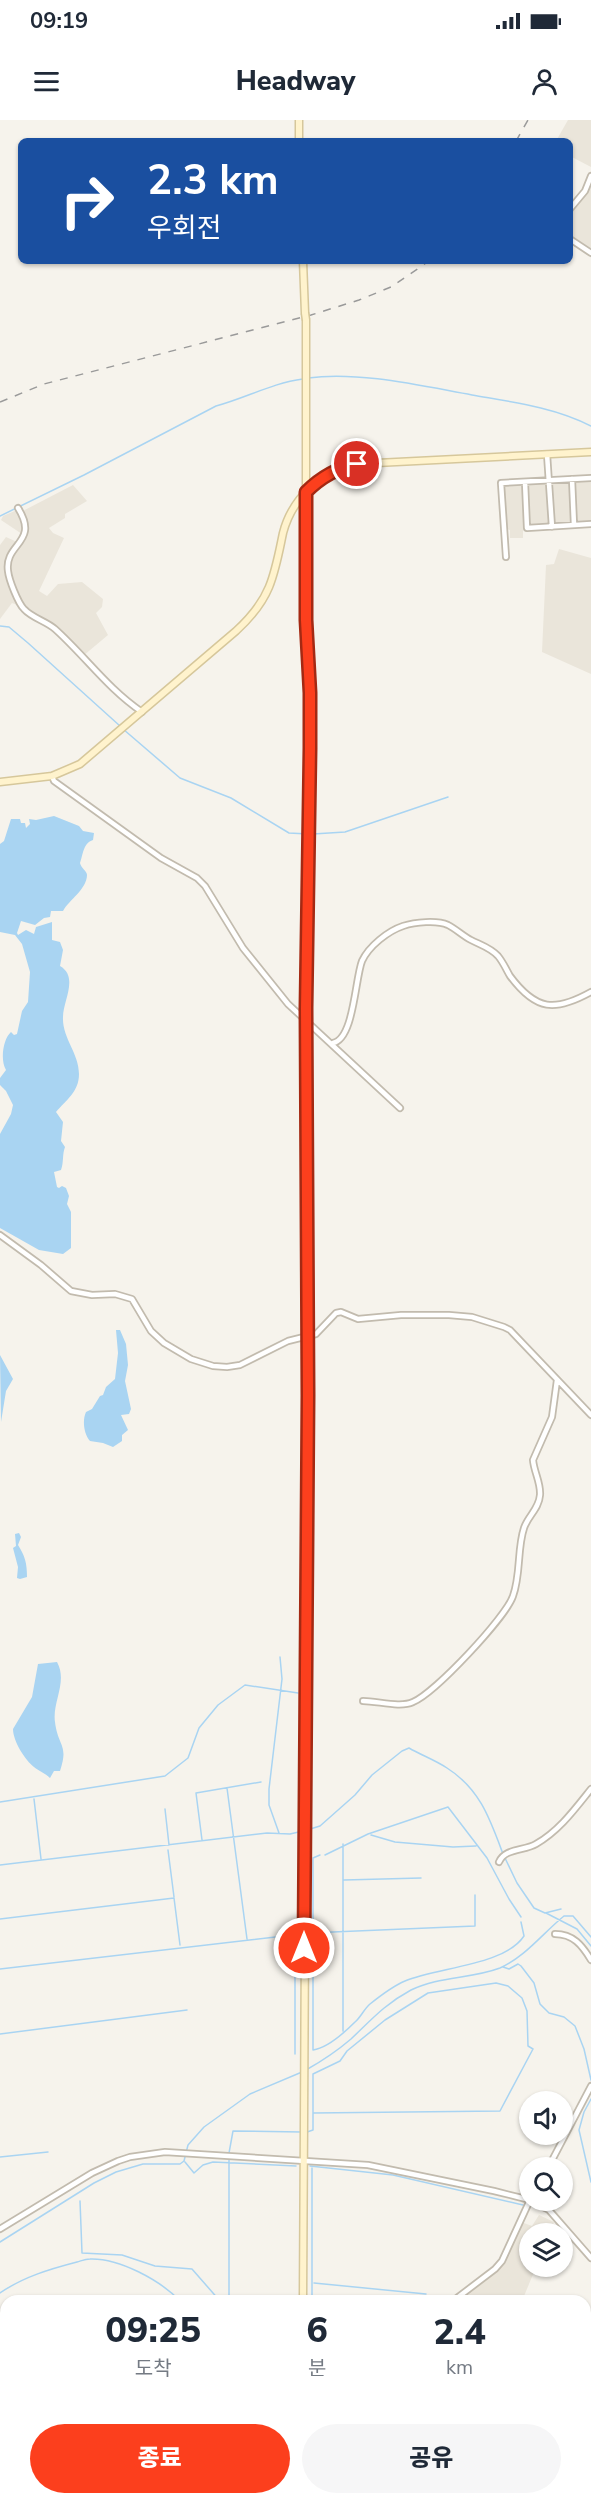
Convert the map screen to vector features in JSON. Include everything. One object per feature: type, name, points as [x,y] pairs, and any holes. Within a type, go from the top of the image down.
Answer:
[{"type":"main road","points":[[299,120],[299,138]]},
{"type":"main road","points":[[303,264],[306,620],[310,726],[306,1022],[308,1337],[303,2295]]},
{"type":"main road","points":[[0,782],[52,777],[80,764],[236,632],[256,609],[268,590],[289,517],[306,492],[336,469],[357,464],[591,453]]},
{"type":"street","points":[[573,205],[585,191],[591,176]]},
{"type":"street","points":[[573,241],[591,253]]},
{"type":"street","points":[[547,454],[552,527]]},
{"type":"street","points":[[506,557],[501,483],[591,478]]},
{"type":"street","points":[[572,479],[574,525]]},
{"type":"street","points":[[525,482],[527,528],[591,524]]},
{"type":"street","points":[[18,508],[26,522],[26,531],[8,566],[12,587],[23,608],[55,628],[107,684],[142,712]]},
{"type":"street","points":[[52,777],[54,781],[161,858],[197,878],[205,886],[243,948],[288,1004],[400,1108]]},
{"type":"street","points":[[332,1043],[342,1038],[351,1018],[356,981],[363,960],[377,942],[403,926],[436,922],[448,925],[491,950],[519,987],[530,997],[548,1005],[564,1006],[591,992]]},
{"type":"street","points":[[0,1235],[41,1265],[71,1291],[85,1294],[115,1294],[132,1299],[158,1337],[178,1353],[202,1363],[227,1367],[240,1365],[288,1341],[308,1337],[322,1329],[332,1315],[341,1312],[358,1319],[402,1315],[472,1317],[510,1330],[591,1415]]},
{"type":"street","points":[[363,1701],[406,1704],[425,1695],[454,1670],[506,1610],[516,1587],[525,1527],[535,1512],[540,1498],[540,1484],[533,1460],[552,1417],[557,1380]]},
{"type":"street","points":[[499,1862],[506,1854],[537,1844],[566,1821],[591,1789]]},
{"type":"street","points":[[555,1934],[564,1934],[576,1940],[591,1960]]},
{"type":"street","points":[[554,2157],[591,2086]]},
{"type":"street","points":[[0,2229],[92,2173],[118,2161],[165,2152],[304,2160],[386,2168],[519,2198]]},
{"type":"street","points":[[461,2295],[502,2261],[524,2211]]},
{"type":"street","points":[[550,2211],[591,2258]]},
{"type":"shaded area","points":[[568,120],[591,120],[591,167],[573,158],[573,138],[558,138]]},
{"type":"shaded area","points":[[591,181],[591,251],[573,237],[573,211]]},
{"type":"shaded area","points":[[591,480],[591,523],[523,526],[523,538],[510,538],[510,530],[506,529],[503,485]]},
{"type":"shaded area","points":[[73,485],[87,501],[65,514],[65,518],[49,528],[53,533],[64,538],[39,591],[47,596],[58,584],[82,582],[103,599],[102,607],[96,613],[108,635],[83,656],[56,626],[25,608],[12,603],[0,619],[0,545],[6,537],[17,542],[22,534],[1,520],[3,516],[17,510],[19,513]]},
{"type":"shaded area","points":[[559,549],[591,558],[591,674],[542,652],[546,565],[554,564]]},
{"type":"shaded area","points":[[539,2215],[554,2223],[534,2223]]},
{"type":"shaded area","points":[[519,2227],[519,2277],[532,2277],[524,2295],[464,2295],[495,2272],[504,2262]]},
{"type":"water","points":[[54,816],[79,826],[83,831],[94,833],[93,840],[85,846],[80,863],[87,875],[81,890],[63,911],[51,911],[50,917],[44,918],[35,925],[21,921],[17,933],[18,935],[26,930],[34,934],[36,927],[52,922],[52,940],[60,942],[63,950],[60,966],[68,976],[69,990],[63,1025],[76,1059],[79,1074],[74,1091],[56,1112],[63,1122],[61,1141],[65,1147],[61,1170],[54,1172],[57,1187],[66,1188],[69,1196],[67,1204],[71,1212],[71,1248],[63,1254],[39,1250],[0,1228],[0,1134],[11,1114],[13,1105],[0,1085],[0,1078],[6,1070],[3,1050],[8,1035],[11,1032],[14,1035],[17,1034],[22,1011],[28,1002],[30,972],[22,944],[15,935],[0,932],[0,844],[4,841],[11,819],[20,819],[21,823],[25,823],[26,828],[30,824],[29,819],[36,820]]},
{"type":"water","points":[[116,1330],[120,1330],[126,1344],[128,1365],[125,1381],[131,1409],[129,1414],[121,1415],[128,1430],[122,1435],[122,1441],[113,1447],[90,1441],[86,1435],[84,1423],[86,1412],[92,1409],[106,1387],[115,1379],[118,1353]]},
{"type":"water","points":[[0,1355],[13,1379],[6,1391],[1,1422]]},
{"type":"water","points":[[19,1533],[21,1537],[18,1545],[25,1560],[27,1572],[27,1577],[20,1579],[17,1578],[18,1567],[13,1548],[16,1546],[15,1534]]},
{"type":"water","points":[[57,1662],[61,1677],[55,1722],[63,1755],[60,1771],[54,1771],[50,1778],[27,1760],[17,1744],[13,1729],[32,1697],[38,1664]]},
{"type":"waterway","points":[[308,378],[348,376],[412,384],[533,406],[562,414],[591,426]]},
{"type":"waterway","points":[[0,516],[216,406],[303,379]]},
{"type":"waterway","points":[[0,626],[9,627],[120,726]]},
{"type":"waterway","points":[[123,729],[180,778],[231,798],[289,833],[308,834]]},
{"type":"waterway","points":[[313,834],[345,832],[448,797]]},
{"type":"waterway","points":[[279,1833],[269,1805],[269,1789],[282,1679],[280,1657]]},
{"type":"waterway","points":[[0,1802],[165,1776],[188,1758],[199,1728],[218,1705],[245,1685],[298,1693]]},
{"type":"waterway","points":[[307,1830],[320,1826],[355,1795],[372,1775],[409,1748],[438,1762],[468,1785],[488,1817],[503,1854]]},
{"type":"waterway","points":[[202,1840],[196,1793],[261,1782]]},
{"type":"waterway","points":[[227,1788],[247,1939]]},
{"type":"waterway","points":[[34,1799],[41,1859]]},
{"type":"waterway","points":[[325,1855],[368,1834],[448,1807],[487,1858],[521,1917]]},
{"type":"waterway","points":[[165,1809],[169,1845]]},
{"type":"waterway","points":[[0,1865],[267,1833],[290,1834],[303,1831]]},
{"type":"waterway","points":[[371,1835],[395,1842],[453,1847],[476,1846]]},
{"type":"waterway","points":[[343,1844],[343,2031]]},
{"type":"waterway","points":[[168,1850],[174,1897]]},
{"type":"waterway","points":[[320,1855],[313,1858],[313,2050],[336,2039],[357,2020],[370,2004],[400,1983],[501,1954],[524,1936],[521,1922]]},
{"type":"waterway","points":[[505,1858],[517,1883],[534,1908],[545,1913],[561,1909]]},
{"type":"waterway","points":[[344,1880],[421,1878]]},
{"type":"waterway","points":[[309,1933],[475,1926],[475,1895]]},
{"type":"waterway","points":[[0,1919],[174,1898],[180,1945]]},
{"type":"waterway","points":[[546,1913],[577,1929],[591,1946]]},
{"type":"waterway","points":[[306,2070],[340,2048],[379,2012],[402,1995],[422,1985],[500,1968],[526,1951],[564,1916],[573,1916],[591,1937]]},
{"type":"waterway","points":[[0,1969],[301,1934]]},
{"type":"waterway","points":[[295,1935],[295,2054]]},
{"type":"waterway","points":[[503,1967],[509,1969],[518,1964],[521,1966],[534,1983],[540,2004],[549,2013],[564,2017],[575,2026],[584,2049],[591,2080]]},
{"type":"waterway","points":[[307,2132],[313,2130],[313,2074],[340,2061],[347,2051],[385,2020],[428,1993],[496,1983],[508,1986],[522,1998],[527,2011],[528,2046],[533,2049],[500,2111],[313,2113]]},
{"type":"waterway","points":[[0,2034],[187,2010]]},
{"type":"waterway","points":[[0,2242],[94,2183],[116,2172],[143,2164],[180,2164],[184,2161],[188,2145],[204,2127],[250,2094],[302,2072]]},
{"type":"waterway","points":[[591,2099],[584,2112],[579,2130],[591,2182]]},
{"type":"waterway","points":[[229,2153],[233,2131],[302,2132]]},
{"type":"waterway","points":[[0,2157],[48,2152]]},
{"type":"waterway","points":[[229,2158],[229,2295]]},
{"type":"waterway","points":[[185,2162],[194,2173],[203,2165],[213,2162],[296,2166]]},
{"type":"waterway","points":[[310,2166],[393,2175],[519,2204]]},
{"type":"waterway","points":[[312,2168],[312,2295]]},
{"type":"waterway","points":[[80,2201],[82,2253],[122,2255],[155,2266],[192,2269],[215,2295]]},
{"type":"waterway","points":[[0,2293],[37,2274],[90,2259],[126,2266],[162,2285],[174,2295]]},
{"type":"waterway","points":[[314,2283],[426,2294]]},
{"type":"railway","points":[[518,138],[528,120]]},
{"type":"railway","points":[[0,402],[44,384],[311,315],[359,300],[391,287],[425,264]]},
{"type":"route","points":[[304,1948],[308,1395],[306,1008],[310,748],[306,620],[306,492],[336,469],[357,464]]}]
